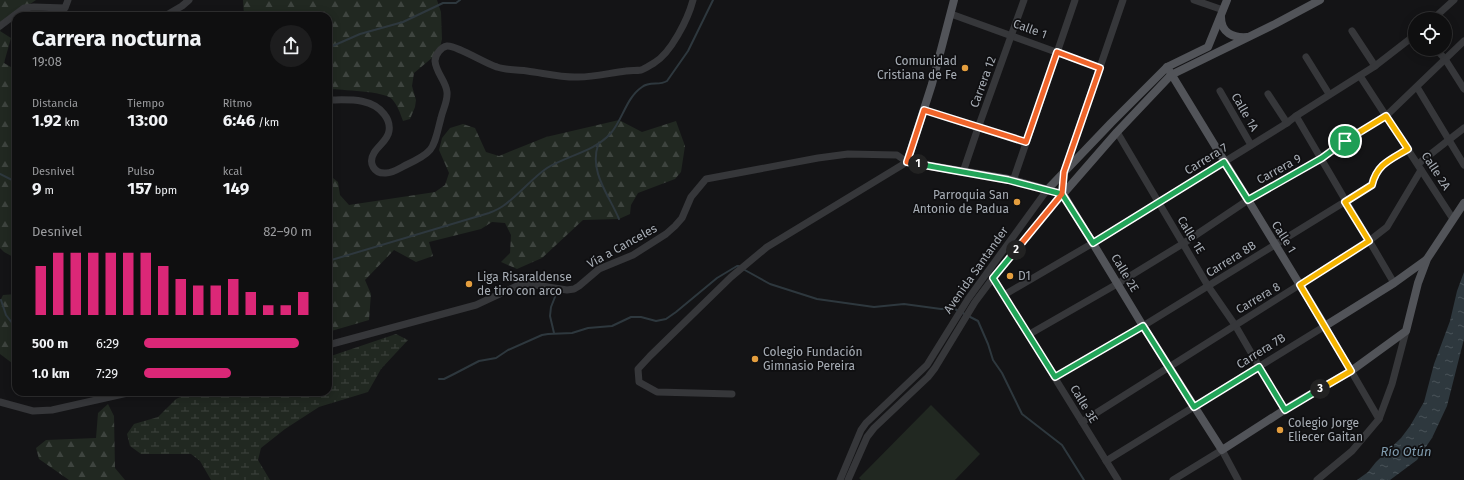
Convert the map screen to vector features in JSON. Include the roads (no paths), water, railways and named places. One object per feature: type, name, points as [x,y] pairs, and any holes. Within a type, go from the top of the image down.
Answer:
[{"type":"main road","points":[[954,0],[924,110],[907,162],[1013,181],[1062,194]]},
{"type":"main road","name":"Avenida Santander","points":[[1047,190],[1167,68],[1208,47],[1227,0]]},
{"type":"main road","points":[[1171,75],[1252,36],[1320,0]]},
{"type":"main road","points":[[1223,10],[1221,21],[1222,26],[1228,34],[1240,38],[1252,36]]},
{"type":"main road","name":"Calle 1","points":[[1167,68],[1325,326]]},
{"type":"main road","name":"Avenida Santander","points":[[1062,194],[1117,132],[1171,75]]},
{"type":"main road","name":"Calle 2E","points":[[1062,194],[1143,326],[1222,450]]},
{"type":"main road","points":[[1222,450],[1285,410],[1351,371],[1406,331],[1418,283],[1427,260],[1464,203]]},
{"type":"main road","name":"Carrera 7B","points":[[1325,326],[1394,283],[1427,260]]},
{"type":"street","points":[[19,12],[24,8],[34,7],[65,8],[68,0]]},
{"type":"street","points":[[172,12],[189,0]]},
{"type":"street","points":[[332,100],[359,101],[369,103],[374,105],[385,116],[389,123],[390,131],[388,137],[374,153],[372,165],[375,170],[387,173],[423,157],[433,146],[437,138],[441,117],[447,100],[448,90],[437,71],[435,60],[439,52],[446,46],[456,48],[477,59],[498,67],[575,78],[640,70],[656,62],[676,38],[685,23],[693,0]]},
{"type":"street","name":"Carrera 12","points":[[963,172],[1024,0]]},
{"type":"street","points":[[1013,181],[1075,0]]},
{"type":"street","points":[[1062,194],[1064,172],[1124,0]]},
{"type":"street","points":[[1194,0],[1223,10]]},
{"type":"street","points":[[1441,12],[1454,0]]},
{"type":"street","name":"Calle 1","points":[[951,14],[1100,68]]},
{"type":"street","points":[[0,26],[12,17]]},
{"type":"street","points":[[1352,31],[1375,66]]},
{"type":"street","name":"Carrera 7","points":[[1004,295],[1093,243],[1287,123],[1329,94],[1375,66],[1408,40]]},
{"type":"street","name":"Carrera 9","points":[[1028,335],[1117,284],[1184,243],[1248,200],[1322,158],[1345,141],[1386,116],[1417,88],[1464,41]]},
{"type":"street","points":[[1442,56],[1464,89]]},
{"type":"street","points":[[1306,57],[1329,94]]},
{"type":"street","name":"Calle 2A","points":[[1360,76],[1453,219]]},
{"type":"street","points":[[1417,88],[1464,165]]},
{"type":"street","name":"Calle 1A","points":[[1220,91],[1251,145]]},
{"type":"street","points":[[1268,94],[1287,123]]},
{"type":"street","points":[[924,110],[1026,142]]},
{"type":"street","points":[[1296,116],[1322,158],[1345,202],[1394,283]]},
{"type":"street","points":[[1420,167],[1448,140],[1464,128]]},
{"type":"street","name":"Calle 1E","points":[[1117,132],[1158,203],[1184,243],[1208,286],[1235,325],[1285,410]]},
{"type":"street","name":"Carrera 8B","points":[[1055,377],[1143,326],[1372,185],[1374,175],[1380,166],[1408,149]]},
{"type":"street","name":"Vía a Canceles","points":[[332,343],[476,305],[519,285],[529,284],[567,290],[574,289],[599,269],[633,255],[670,230],[682,218],[698,187],[706,179],[818,158],[848,154],[897,156],[907,162]]},
{"type":"street","points":[[732,394],[657,392],[639,382],[638,369],[730,277],[767,247],[907,162]]},
{"type":"street","name":"Carrera 8","points":[[1082,422],[1369,241],[1387,227],[1420,167]]},
{"type":"street","name":"Avenida Santander","points":[[840,480],[866,423],[927,365],[968,299],[1047,190]]},
{"type":"street","name":"Avenida Santander","points":[[848,480],[867,437],[874,428],[928,377],[993,278],[1062,194]]},
{"type":"street","name":"Calle 3E","points":[[993,278],[1118,480]]},
{"type":"street","name":"Calle 1","points":[[1325,326],[1379,419]]},
{"type":"street","name":"Carrera 7B","points":[[1106,461],[1325,326]]},
{"type":"street","points":[[1317,480],[1352,451],[1379,419],[1392,384],[1406,331]]},
{"type":"street","points":[[0,402],[33,411],[52,410],[114,396]]},
{"type":"street","points":[[1173,480],[1222,450]]},
{"type":"street","name":"Calle 2E","points":[[1222,450],[1238,480]]},
{"type":"water","name":"Río Otún","points":[[1464,272],[1464,339],[1447,406],[1432,438],[1417,460],[1390,480],[1357,480],[1368,472],[1376,462],[1401,438],[1424,402],[1434,364],[1450,321],[1457,291]]},
{"type":"waterway","points":[[332,46],[360,34],[403,22],[443,3],[456,3],[460,0]]},
{"type":"waterway","points":[[332,260],[495,211],[509,202],[547,168],[597,145],[611,133],[632,97],[642,87],[645,85],[667,81],[688,51],[713,0]]},
{"type":"waterway","points":[[598,145],[596,155],[598,174],[619,219]]},
{"type":"waterway","points":[[0,174],[12,180]]},
{"type":"waterway","points":[[439,379],[444,379],[479,361],[496,358],[508,350],[542,335],[572,333],[588,328],[612,326],[631,317],[641,317],[656,321],[666,319],[717,278],[739,266]]},
{"type":"waterway","points":[[743,269],[770,284],[817,299],[874,307],[904,304],[941,309],[953,308],[978,321],[993,360],[1002,373],[1022,414],[1062,445],[1084,480]]},
{"type":"waterway","points":[[554,333],[550,316],[551,307],[555,297]]},
{"type":"waterway","points":[[1,300],[6,315],[12,323]]},
{"type":"place","name":"Comunidad Cristiana de Fe","points":[[965,68]]},
{"type":"place","name":"Parroquia San Antonio de Padua","points":[[1017,202]]},
{"type":"place","name":"D1","points":[[1010,276]]},
{"type":"place","name":"Liga Risaraldense de tiro con arco","points":[[469,284]]},
{"type":"place","name":"Colegio Fundación Gimnasio Pereira","points":[[755,359]]},
{"type":"place","name":"Colegio Jorge Eliecer Gaitan","points":[[1280,430]]}]
